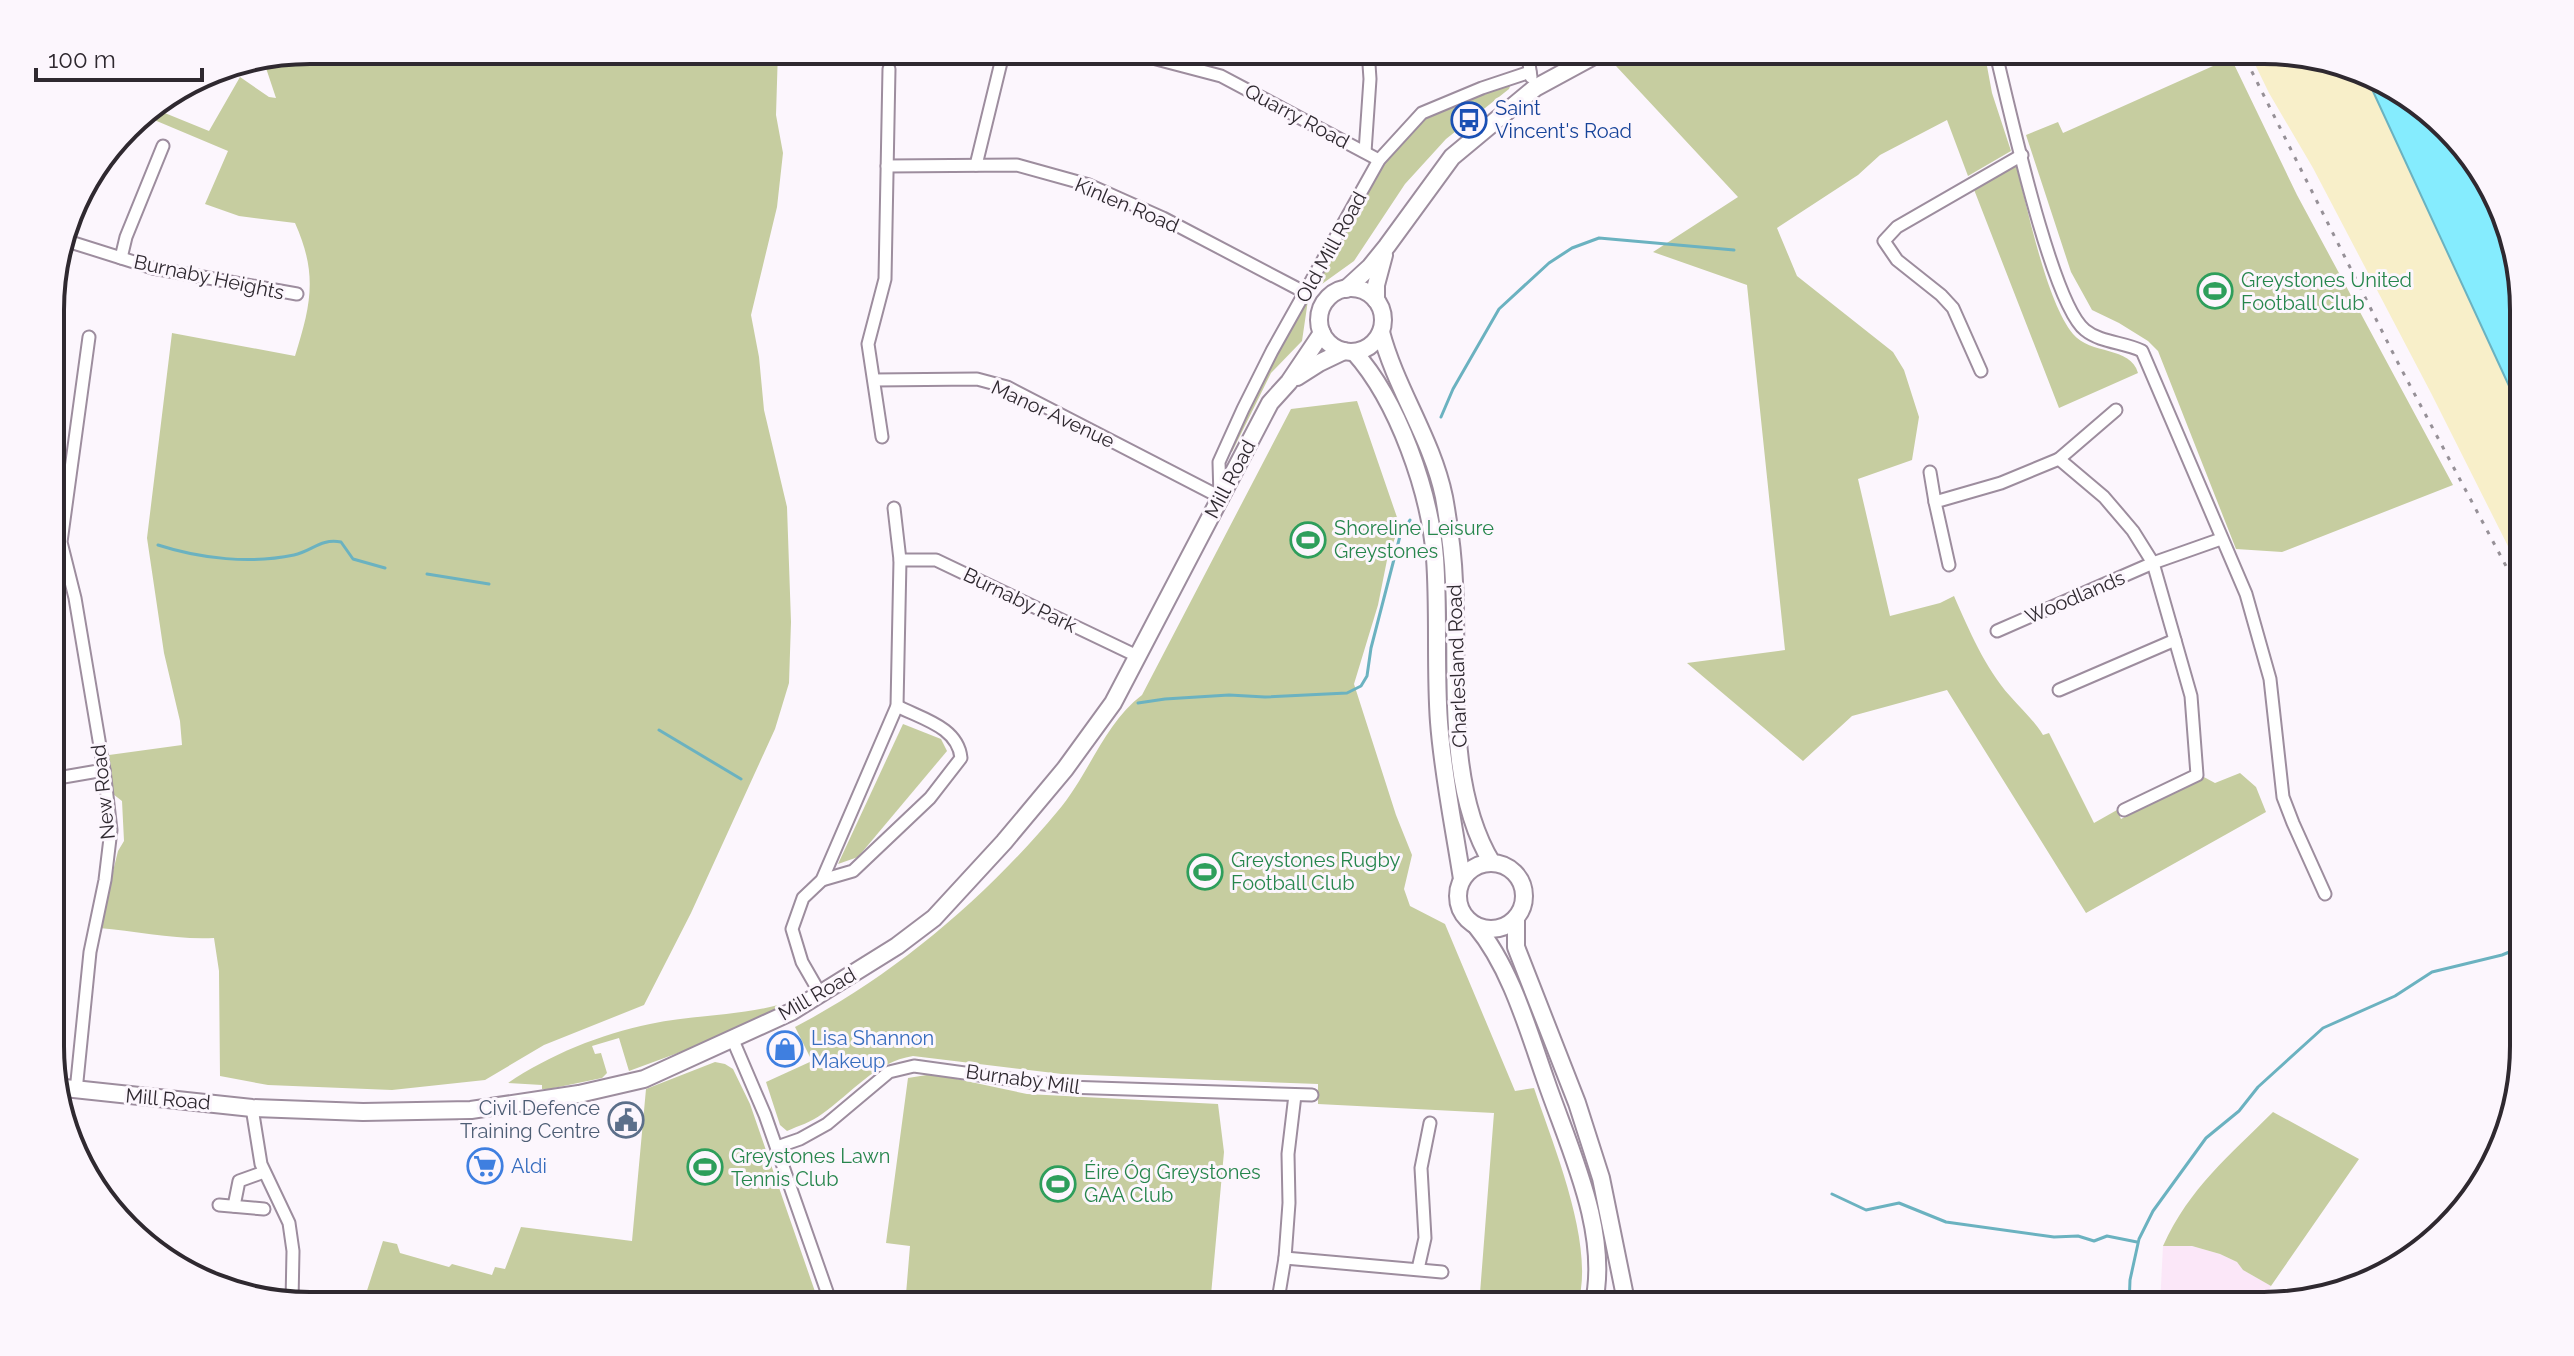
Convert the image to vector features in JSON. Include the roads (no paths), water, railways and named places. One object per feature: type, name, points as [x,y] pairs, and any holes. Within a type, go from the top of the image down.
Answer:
[{"type":"main road","points":[[1387,246],[1376,285],[1376,300],[1382,313],[1381,332],[1368,347],[1349,352],[1334,347],[1322,333],[1320,323],[1321,309],[1331,296],[1346,289],[1370,267],[1452,157],[1532,80],[1570,64]]},
{"type":"main road","points":[[1346,289],[1361,290],[1376,300]]},
{"type":"main road","name":"Charlesland Road","points":[[1381,332],[1387,355],[1426,444],[1443,493],[1451,536],[1454,584],[1457,728],[1474,828],[1492,863]]},
{"type":"main road","name":"Mill Road","points":[[68,1090],[252,1108],[363,1112],[471,1110],[579,1094],[644,1079],[791,1012],[821,995],[934,918],[1065,769],[1113,703],[1270,403],[1289,382],[1322,333]]},
{"type":"main road","name":"Mill Road","points":[[1289,382],[1319,363],[1349,352]]},
{"type":"main road","name":"Charlesland Road","points":[[1349,352],[1366,365],[1394,417],[1425,503],[1435,555],[1437,687],[1442,755],[1462,879]]},
{"type":"main road","points":[[1597,1291],[1596,1255],[1587,1205],[1567,1138],[1506,975],[1492,945],[1464,916],[1458,902],[1462,879],[1477,866],[1492,863],[1510,869],[1520,881],[1524,897],[1516,918],[1516,947],[1577,1103],[1601,1178],[1624,1291]]},
{"type":"main road","points":[[1476,926],[1500,928],[1516,918]]},
{"type":"street","points":[[1365,152],[1369,64]]},
{"type":"street","points":[[1529,64],[1532,80]]},
{"type":"street","points":[[1999,64],[2064,300],[2084,330],[2100,339],[2142,351],[2246,594],[2270,679],[2283,797],[2325,894]]},
{"type":"street","points":[[976,165],[1000,65]]},
{"type":"street","name":"Quarry Road","points":[[1177,65],[1221,76],[1379,160]]},
{"type":"street","points":[[882,437],[868,344],[885,279],[889,69]]},
{"type":"street","name":"Old Mill Road","points":[[1220,497],[1219,462],[1272,351],[1379,160],[1422,113],[1482,88],[1532,80]]},
{"type":"street","name":"Burnaby Heights","points":[[121,258],[126,237],[163,146]]},
{"type":"street","points":[[1981,371],[1953,308],[1897,260],[1884,241],[1897,227],[2022,155]]},
{"type":"street","name":"Kinlen Road","points":[[887,166],[1017,165],[1089,185],[1163,218],[1306,293]]},
{"type":"street","name":"Burnaby Heights","points":[[73,243],[153,268],[297,294]]},
{"type":"street","points":[[65,487],[89,337]]},
{"type":"street","name":"Manor Avenue","points":[[874,380],[977,379],[1007,387],[1220,497]]},
{"type":"street","points":[[1935,502],[2001,483],[2059,459],[2116,410]]},
{"type":"street","points":[[2059,459],[2114,508],[2153,563],[2191,696],[2197,775],[2124,810]]},
{"type":"street","points":[[1930,472],[1949,565]]},
{"type":"street","points":[[821,995],[802,962],[792,929],[803,898],[822,880],[897,706],[900,560],[894,508]]},
{"type":"street","name":"Woodlands","points":[[1997,631],[2153,563],[2221,539]]},
{"type":"street","name":"Burnaby Park","points":[[900,560],[936,560],[1137,656]]},
{"type":"street","name":"New Road","points":[[65,567],[75,598],[111,830],[105,880],[90,952],[76,1091]]},
{"type":"street","points":[[2059,690],[2175,640]]},
{"type":"street","points":[[822,880],[853,871],[930,798],[961,758],[960,747],[952,734],[897,706]]},
{"type":"street","points":[[64,777],[104,770]]},
{"type":"street","points":[[732,1038],[777,1147],[827,1292]]},
{"type":"street","name":"Burnaby Mill","points":[[777,1147],[827,1124],[889,1072],[914,1066],[1066,1087],[1312,1095]]},
{"type":"street","points":[[1279,1292],[1285,1258],[1289,1203],[1288,1154],[1295,1095]]},
{"type":"street","points":[[252,1108],[264,1172],[289,1223],[293,1251],[292,1291]]},
{"type":"street","points":[[1418,1269],[1425,1238],[1421,1168],[1430,1123]]},
{"type":"street","points":[[234,1206],[239,1181],[264,1172]]},
{"type":"street","points":[[219,1205],[264,1209]]},
{"type":"street","points":[[1285,1258],[1442,1272]]},
{"type":"water","points":[[2372,88],[2401,105],[2426,125],[2469,173],[2485,201],[2502,246],[2508,278],[2510,388]]},
{"type":"waterway","points":[[1441,417],[1453,389],[1499,309],[1549,263],[1572,248],[1599,238],[1734,250]]},
{"type":"waterway","points":[[1138,703],[1229,695],[1265,697],[1347,693],[1361,686],[1367,676],[1371,648],[1400,536],[1410,520]]},
{"type":"waterway","points":[[158,545],[209,557],[261,559],[294,555],[334,541],[341,542],[353,559],[385,568]]},
{"type":"waterway","points":[[427,574],[489,584]]},
{"type":"waterway","points":[[659,730],[741,779]]},
{"type":"waterway","points":[[2130,1291],[2139,1239],[2153,1211],[2206,1138],[2239,1111],[2258,1087],[2323,1028],[2395,996],[2432,972],[2510,952]]},
{"type":"waterway","points":[[1832,1194],[1866,1210],[1899,1203],[1946,1222],[2054,1237],[2078,1236],[2094,1241],[2107,1236],[2137,1242]]},
{"type":"railway","points":[[2248,64],[2397,361],[2510,574]]},
{"type":"place","name":"Saint Vincent's Road","points":[[1469,120]]},
{"type":"place","name":"Greystones United Football Club","points":[[2215,291]]},
{"type":"place","name":"Shoreline Leisure Greystones","points":[[1308,540]]},
{"type":"place","name":"Greystones Rugby Football Club","points":[[1205,872]]},
{"type":"place","name":"Lisa Shannon Makeup","points":[[785,1049]]},
{"type":"place","name":"Civil Defence Training Centre","points":[[626,1120]]},
{"type":"place","name":"Aldi","points":[[485,1166]]},
{"type":"place","name":"Greystones Lawn Tennis Club","points":[[705,1167]]},
{"type":"place","name":"Éire Óg Greystones GAA Club","points":[[1058,1184]]}]
